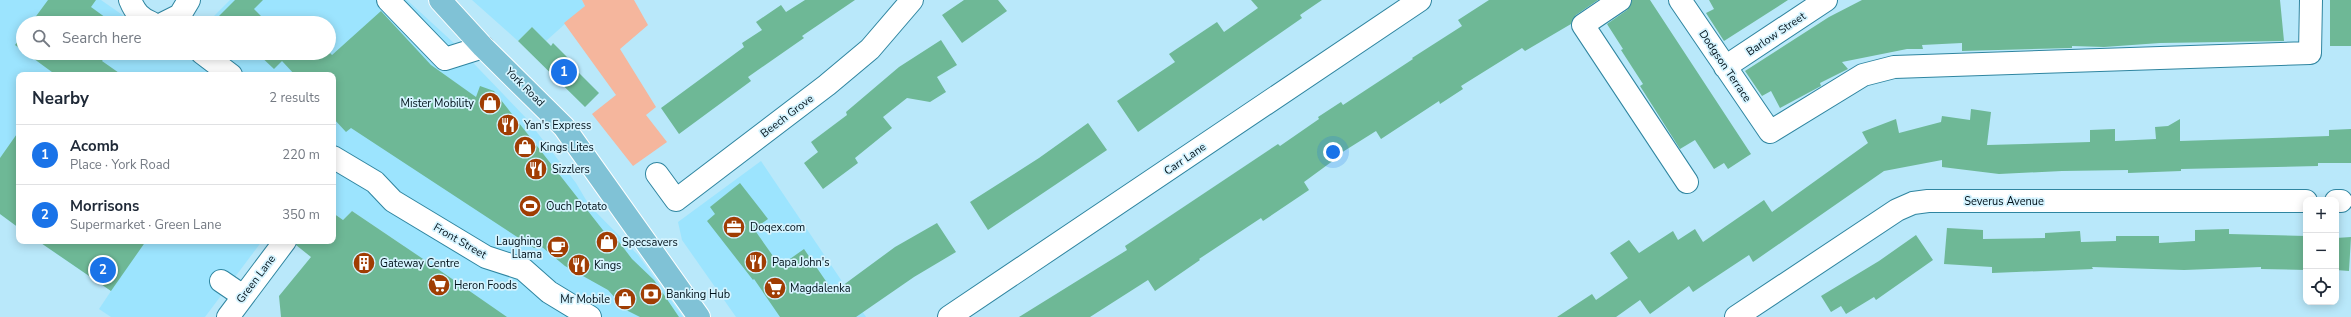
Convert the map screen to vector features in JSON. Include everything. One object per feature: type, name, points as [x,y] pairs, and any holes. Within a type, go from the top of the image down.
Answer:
[{"type":"main road","name":"York Road","points":[[440,0],[483,46],[564,127],[699,317]]},
{"type":"street","points":[[150,14],[180,15],[189,0]]},
{"type":"street","name":"Beech Grove","points":[[657,174],[676,200],[827,85],[870,49],[912,0]]},
{"type":"street","name":"Carr Lane","points":[[949,317],[1420,0]]},
{"type":"street","points":[[1620,0],[1583,24],[1687,182]]},
{"type":"street","name":"Dodgson Terrace","points":[[1680,0],[1770,132],[1863,75],[1894,67],[2310,52],[2311,0]]},
{"type":"street","name":"Barlow Street","points":[[1725,67],[1826,0]]},
{"type":"street","points":[[392,2],[444,59],[483,46]]},
{"type":"street","points":[[211,60],[227,72]]},
{"type":"street","name":"Front Street","points":[[336,159],[375,182],[393,201],[486,257],[523,269],[549,292],[590,317]]},
{"type":"street","name":"Severus Avenue","points":[[1736,317],[1898,210],[1913,203],[1928,201],[2303,201]]},
{"type":"street","name":"Green Lane","points":[[228,317],[283,244]]},
{"type":"street","points":[[221,281],[243,296]]},
{"type":"shaded area","points":[[0,0],[101,0],[124,16],[16,16],[16,60],[336,60],[336,16],[214,16],[230,0],[407,0],[456,45],[526,118],[576,183],[589,205],[638,255],[683,317],[396,317],[404,246],[352,211],[343,220],[336,215],[336,72],[16,72],[16,226],[0,214]]},
{"type":"shaded area","points":[[472,0],[582,0],[585,6],[546,41],[532,27],[518,41]]},
{"type":"shaded area","points":[[582,0],[634,0],[648,25],[620,49],[656,107],[646,115],[667,142],[633,166],[592,114],[616,95],[564,23],[585,6]]},
{"type":"shaded area","points":[[761,161],[866,317],[736,317],[682,240],[678,222]]},
{"type":"shaded area","points":[[42,244],[260,244],[205,317],[111,317],[99,309],[111,291]]},
{"type":"building","points":[[48,0],[96,0],[91,7],[103,16],[36,16]]},
{"type":"building","points":[[235,0],[263,0],[254,9],[261,16],[219,16]]},
{"type":"building","points":[[805,0],[855,0],[802,36],[804,38],[748,77],[751,81],[679,134],[661,108],[744,47],[742,43],[762,30],[756,22],[781,5],[786,12]]},
{"type":"building","points":[[964,0],[998,0],[1007,11],[962,43],[942,15]]},
{"type":"building","points":[[1251,0],[1322,0],[1300,15],[1302,18],[1138,132],[1117,101],[1175,62],[1169,54],[1217,22],[1224,32],[1258,8]]},
{"type":"building","points":[[1489,0],[1598,0],[1576,15],[1571,24],[1525,51],[1522,48],[1461,86],[1463,89],[1440,104],[1439,101],[1381,139],[1376,131],[1333,158],[1334,160],[1304,182],[1309,190],[1263,221],[1261,218],[1199,259],[1200,260],[1155,291],[1148,280],[1090,317],[1019,317],[1127,250],[1125,246],[1278,144],[1280,146],[1319,119],[1318,117],[1341,102],[1343,105],[1462,26],[1458,20]]},
{"type":"building","points":[[1632,0],[1650,0],[1751,154],[1728,169],[1724,163],[1714,169],[1695,140],[1680,149],[1640,86],[1643,84],[1621,50],[1623,49],[1607,24],[1627,10]]},
{"type":"building","points":[[1709,0],[1788,0],[1724,41],[1706,13],[1714,9]]},
{"type":"building","points":[[1862,0],[2280,0],[2284,41],[2160,43],[2104,47],[2072,46],[2072,48],[1962,51],[1962,43],[1922,45],[1923,49],[1907,49],[1842,62],[1848,69],[1820,83],[1821,86],[1780,108],[1771,91],[1762,96],[1745,71],[1829,17]]},
{"type":"building","points":[[2330,0],[2351,0],[2351,46],[2330,46]]},
{"type":"building","points":[[381,11],[431,65],[476,97],[480,86],[494,91],[606,234],[613,234],[632,259],[654,280],[679,317],[640,317],[626,310],[608,290],[565,266],[542,247],[534,248],[351,128],[346,132],[336,121],[336,72],[292,72],[282,61],[274,69],[264,60],[336,60],[336,51]]},
{"type":"building","points":[[532,27],[551,46],[553,43],[573,63],[571,65],[599,93],[585,107],[518,41]]},
{"type":"building","points":[[941,40],[957,65],[937,77],[946,92],[930,102],[907,98],[883,117],[892,128],[855,158],[858,163],[823,189],[804,163],[818,152],[811,142],[847,115],[846,112],[899,67]]},
{"type":"building","points":[[36,60],[103,60],[102,61],[118,72],[52,72]]},
{"type":"building","points":[[1971,109],[1991,112],[1987,145],[2090,142],[2090,130],[2115,129],[2115,141],[2156,139],[2155,127],[2168,126],[2180,119],[2180,141],[2329,136],[2329,130],[2351,129],[2351,163],[2318,163],[2318,166],[2181,169],[2181,171],[2128,173],[2128,170],[1999,174],[1942,167],[1942,160],[1884,171],[1753,262],[1749,255],[1693,292],[1689,286],[1650,314],[1640,300],[1616,317],[1557,317],[1592,294],[1596,300],[1628,278],[1610,253],[1629,240],[1639,253],[1673,231],[1678,240],[1695,229],[1703,242],[1764,200],[1772,212],[1868,143],[1862,132],[1896,119],[1899,133],[1941,122],[1942,116],[1970,120]]},
{"type":"building","points":[[1088,123],[1107,150],[988,230],[970,202],[1039,158]]},
{"type":"building","points":[[16,135],[16,226],[0,214],[0,158]]},
{"type":"building","points":[[740,183],[768,219],[754,229],[780,266],[804,249],[832,290],[841,284],[842,286],[895,247],[937,223],[956,252],[914,277],[856,317],[780,317],[754,279],[753,280],[707,221],[715,214],[710,207]]},
{"type":"building","name":"Gateway Centre","points":[[352,211],[507,317],[281,317],[279,296],[311,257],[296,244],[336,244],[336,215],[343,220]]},
{"type":"building","points":[[1947,228],[1983,230],[1983,239],[2045,238],[2045,233],[2080,231],[2081,242],[2116,241],[2116,236],[2159,236],[2159,243],[2195,241],[2195,230],[2229,229],[2229,234],[2303,236],[2303,270],[2261,269],[2261,267],[2184,270],[2092,267],[2093,269],[1992,273],[1992,267],[1944,264]]},
{"type":"building","points":[[1916,235],[1933,260],[1876,300],[1874,297],[1846,314],[1841,306],[1831,312],[1821,296],[1879,261]]},
{"type":"building","points":[[2351,237],[2349,271],[2339,270],[2339,238]]},
{"type":"building","points":[[42,244],[144,244],[111,291]]},
{"type":"place","name":"Acomb","points":[[564,72]]},
{"type":"place","name":"Mister Mobility","points":[[490,103]]},
{"type":"place","name":"Yan's Express","points":[[508,125]]},
{"type":"place","name":"Kings Lites","points":[[525,147]]},
{"type":"place","name":"Sizzlers","points":[[536,169]]},
{"type":"place","name":"Ouch Potato","points":[[530,206]]},
{"type":"place","name":"Doqex.com","points":[[734,227]]},
{"type":"place","name":"Specsavers","points":[[607,242]]},
{"type":"place","name":"Laughing Llama","points":[[558,247]]},
{"type":"place","name":"Papa John's","points":[[756,262]]},
{"type":"place","name":"Gateway Centre","points":[[364,263]]},
{"type":"place","name":"Kings","points":[[579,265]]},
{"type":"place","name":"Morrisons","points":[[103,270]]},
{"type":"place","name":"Heron Foods","points":[[439,285]]},
{"type":"place","name":"Magdalenka","points":[[775,288]]},
{"type":"place","name":"Banking Hub","points":[[651,294]]},
{"type":"place","name":"Mr Mobile","points":[[625,299]]}]
